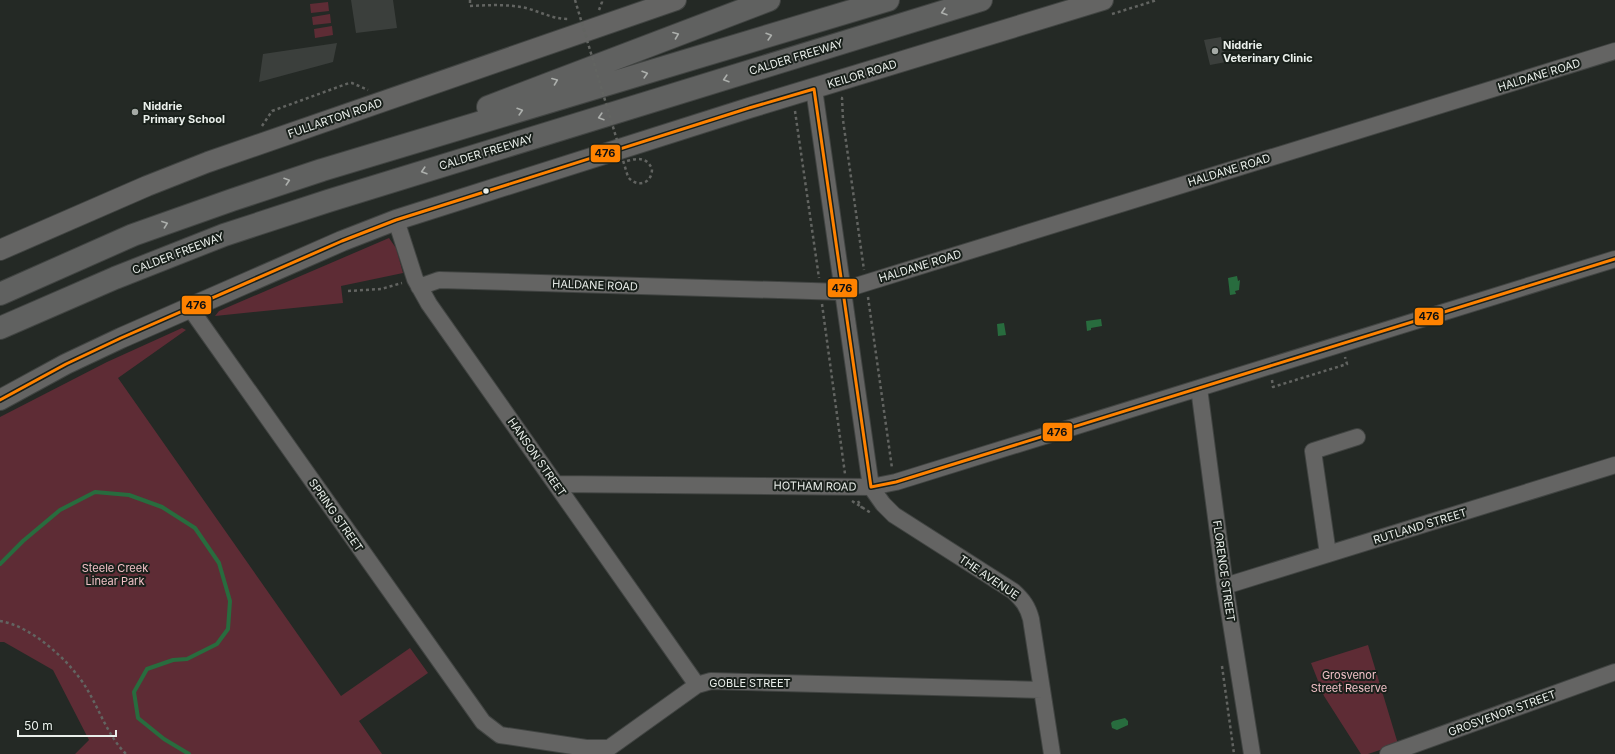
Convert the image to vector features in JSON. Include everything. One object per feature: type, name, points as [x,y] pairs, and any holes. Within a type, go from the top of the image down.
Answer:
[{"type":"highway","points":[[322,170],[769,0]]},
{"type":"highway","points":[[0,284],[36,269],[322,170],[888,0]]},
{"type":"highway","name":"CALDER FREEWAY","points":[[0,328],[116,278],[224,235],[328,201],[981,0]]},
{"type":"highway","points":[[0,294],[133,235]]},
{"type":"highway","points":[[0,338],[116,278]]},
{"type":"main road","name":"FULLARTON ROAD","points":[[0,250],[146,186],[208,162],[676,0]]},
{"type":"main road","name":"KEILOR ROAD","points":[[0,400],[66,364],[121,338],[335,244],[396,220],[734,112],[815,93],[1103,0]]},
{"type":"street","name":"HALDANE ROAD","points":[[417,283],[439,280],[843,291],[1615,51]]},
{"type":"street","points":[[815,93],[871,487]]},
{"type":"street","name":"HANSON STREET","points":[[396,220],[417,283],[429,304],[696,685]]},
{"type":"street","name":"HOTHAM ROAD","points":[[556,484],[871,487],[895,482],[1615,259]]},
{"type":"street","name":"SPRING STREET","points":[[190,308],[483,722]]},
{"type":"street","name":"FLORENCE STREET","points":[[1199,388],[1225,586],[1252,754]]},
{"type":"street","points":[[1328,554],[1312,450],[1357,437]]},
{"type":"street","name":"RUTLAND STREET","points":[[1225,586],[1615,465]]},
{"type":"street","name":"THE AVENUE","points":[[871,487],[882,504],[894,515],[1013,591],[1023,600],[1030,614],[1052,754]]},
{"type":"street","name":"GROSVENOR STREET","points":[[1388,754],[1615,672]]},
{"type":"street","name":"GOBLE STREET","points":[[483,722],[500,734],[586,748],[609,748],[696,685],[711,681],[1042,690]]},
{"type":"path","points":[[470,0],[470,6],[503,4],[526,8],[558,19],[571,19]]},
{"type":"path","points":[[575,0],[628,177],[634,182],[640,183],[644,183],[650,178],[652,169],[646,161],[638,158],[627,161]]},
{"type":"path","points":[[601,6],[602,0]]},
{"type":"path","points":[[578,19],[584,18]]},
{"type":"path","points":[[815,93],[830,102],[842,98],[843,120],[864,273],[861,276],[862,284],[864,293],[868,296],[895,482]]},
{"type":"path","points":[[795,110],[819,281]]},
{"type":"path","points":[[348,291],[381,289],[417,283]]},
{"type":"path","points":[[0,621],[30,631],[61,657],[86,688],[105,725],[126,754]]},
{"type":"green space","points":[[328,2],[329,11],[311,13],[310,4]]},
{"type":"green space","points":[[330,14],[331,23],[313,25],[312,17]]},
{"type":"green space","points":[[332,26],[333,35],[315,38],[314,29]]},
{"type":"green space","points":[[389,238],[396,248],[403,273],[341,286],[343,303],[215,316],[219,311]]},
{"type":"green space","name":"Steele Creek Linear Park","points":[[182,328],[186,330],[118,378],[341,696],[410,648],[428,673],[359,721],[382,754],[75,754],[89,740],[53,670],[4,642],[0,642],[0,417],[107,362]]},
{"type":"green space","name":"Grosvenor Street Reserve","points":[[1368,645],[1398,744],[1368,754],[1361,754],[1324,696],[1311,663]]},
{"type":"shaded area","points":[[1237,276],[1238,281],[1240,280],[1239,290],[1235,291],[1236,294],[1230,295],[1228,278]]},
{"type":"shaded area","points":[[1101,319],[1102,326],[1091,328],[1091,330],[1087,331],[1086,321]]},
{"type":"shaded area","points":[[1004,323],[1006,335],[998,336],[997,324]]},
{"type":"shaded area","points":[[1125,718],[1128,721],[1128,725],[1117,730],[1112,728],[1111,723],[1113,721]]},
{"type":"building","points":[[351,0],[393,0],[397,28],[356,33]]},
{"type":"building","name":"Niddrie Veterinary Clinic","points":[[1221,37],[1226,62],[1210,65],[1204,40]]},
{"type":"building","points":[[337,43],[333,62],[259,82],[263,54]]},
{"type":"waterway","points":[[0,564],[23,541],[60,510],[95,492],[129,495],[162,507],[195,528],[219,563],[230,601],[228,629],[217,644],[187,659],[173,660],[147,669],[134,692],[138,718],[164,739],[189,754]]},
{"type":"transit line","name":"476","points":[[814,89],[871,487]]},
{"type":"transit line","name":"476","points":[[0,400],[66,364],[121,338],[342,241],[396,220],[749,108],[814,89]]},
{"type":"transit line","name":"476","points":[[871,487],[896,482],[1615,259]]},
{"type":"place","name":"Niddrie Veterinary Clinic","points":[[1215,51]]},
{"type":"place","name":"Niddrie Primary School","points":[[135,112]]}]
